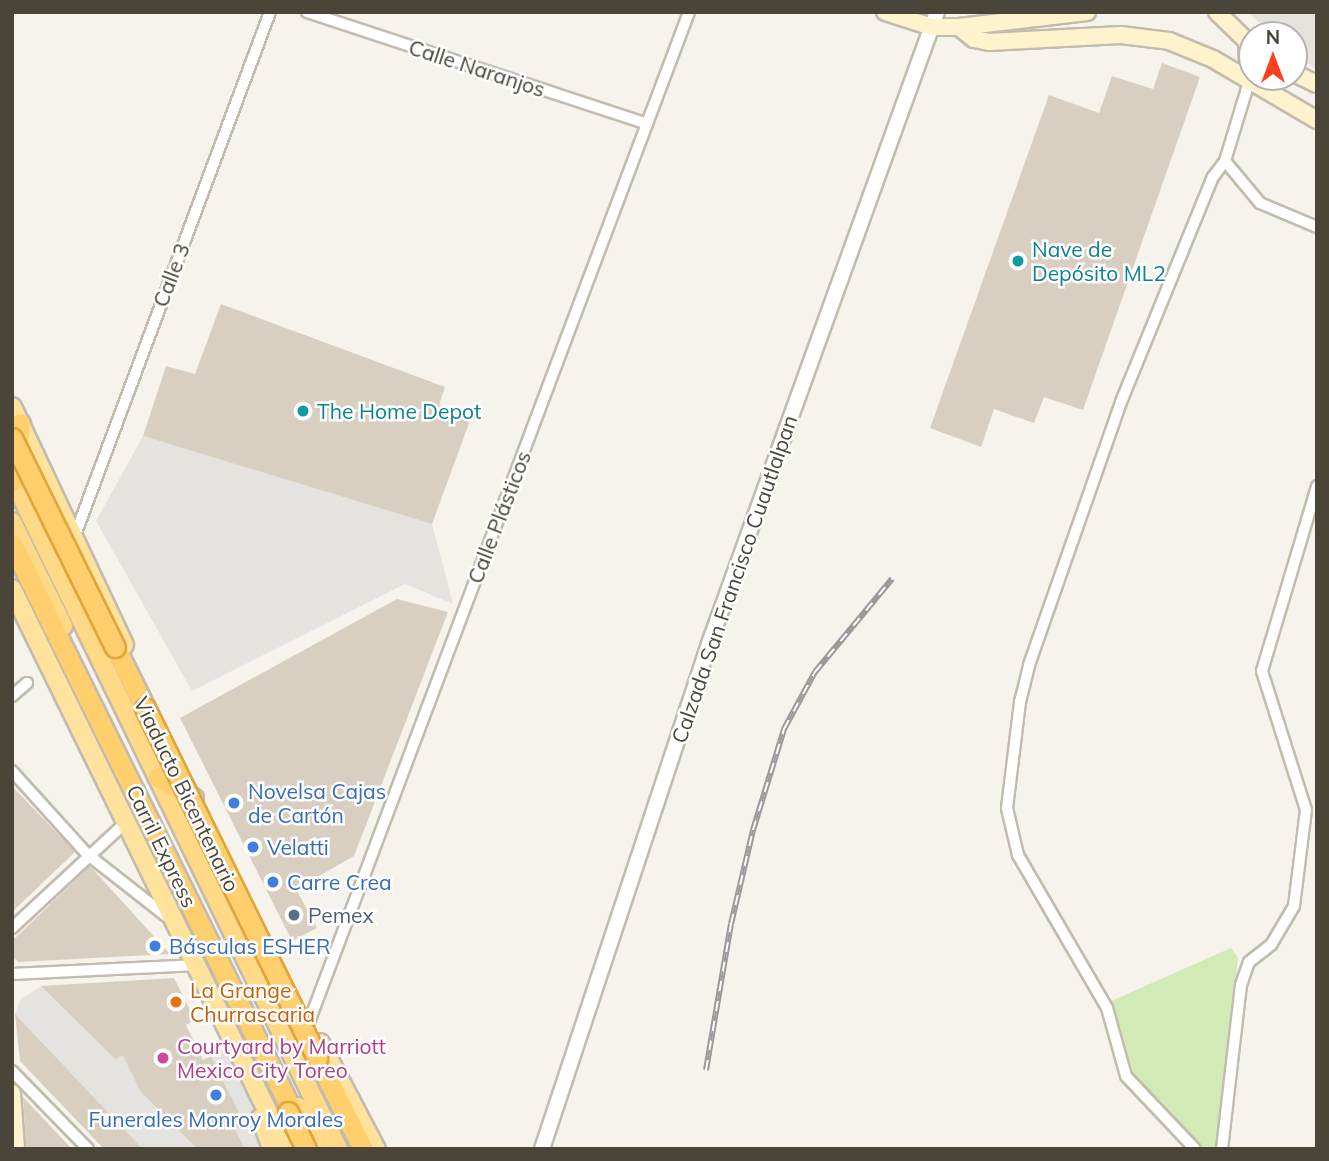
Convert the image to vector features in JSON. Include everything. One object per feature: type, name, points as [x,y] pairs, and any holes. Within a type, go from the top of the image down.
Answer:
[{"type":"highway","points":[[15,423],[13,478],[338,1149]]},
{"type":"highway","name":"Viaducto Bicentenario","points":[[15,423],[373,1147]]},
{"type":"highway","points":[[12,522],[318,1149]]},
{"type":"highway","name":"Carril Express","points":[[12,544],[308,1149]]},
{"type":"highway","points":[[12,559],[308,1149]]},
{"type":"highway","points":[[158,777],[200,803]]},
{"type":"highway","points":[[308,1128],[308,1149]]},
{"type":"main road","points":[[885,12],[935,20],[959,27],[974,39],[989,42],[1121,35],[1169,41],[1213,59],[1238,75]]},
{"type":"main road","points":[[959,27],[1087,12]]},
{"type":"main road","points":[[1217,12],[1238,34]]},
{"type":"main road","points":[[1265,91],[1317,120]]},
{"type":"main road","points":[[15,423],[74,538],[200,803],[373,1147]]},
{"type":"main road","points":[[12,589],[199,965],[286,1149]]},
{"type":"main road","points":[[255,1087],[272,1149]]},
{"type":"main road","points":[[12,1093],[16,1149]]},
{"type":"street","name":"Calle 3","points":[[74,538],[270,12]]},
{"type":"street","name":"Calle Naranjos","points":[[307,12],[647,124]]},
{"type":"street","name":"Calle Plásticos","points":[[309,1023],[689,12]]},
{"type":"street","name":"Calzada San Francisco Cuautlalpan","points":[[542,1149],[710,641],[935,20]]},
{"type":"street","points":[[1195,1149],[1126,1076],[1107,1008],[1018,855],[1007,808],[1020,702],[1030,665],[1121,402],[1213,177],[1225,161],[1246,91]]},
{"type":"street","points":[[1225,161],[1260,203],[1317,227]]},
{"type":"street","points":[[1222,1149],[1241,985],[1250,962],[1271,945],[1294,906],[1306,810],[1262,671],[1317,485]]},
{"type":"street","points":[[12,696],[27,682]]},
{"type":"street","points":[[12,771],[87,854],[180,928]]},
{"type":"street","points":[[12,928],[87,854],[126,822]]},
{"type":"street","points":[[12,974],[199,965]]},
{"type":"street","points":[[12,1071],[88,1149]]},
{"type":"shaded area","points":[[1248,12],[1317,12],[1317,70],[1308,64],[1308,21],[1258,21]]},
{"type":"shaded area","points":[[143,436],[432,524],[453,604],[405,584],[192,691],[96,521]]},
{"type":"shaded area","points":[[41,986],[115,1059],[123,1056],[140,1091],[197,1149],[143,1149],[15,1014],[21,999]]},
{"type":"shaded area","points":[[225,1049],[259,1118],[252,1122],[264,1149],[245,1149],[235,1129],[244,1125],[211,1056]]},
{"type":"green space","points":[[1231,948],[1238,958],[1220,1145],[1205,1149],[1128,1075],[1121,1029],[1109,1002]]},
{"type":"building","points":[[1162,63],[1200,77],[1083,410],[1044,397],[1034,423],[994,409],[981,447],[930,428],[1049,95],[1099,113],[1112,76],[1153,89]]},
{"type":"building","name":"The Home Depot","points":[[221,304],[445,387],[439,405],[471,418],[432,524],[143,436],[166,366],[195,374]]},
{"type":"building","points":[[397,599],[448,612],[354,856],[296,889],[317,928],[292,941],[180,718]]},
{"type":"building","points":[[12,786],[75,852],[12,912]]},
{"type":"building","points":[[90,866],[170,954],[18,962],[12,956],[12,941]]},
{"type":"building","points":[[174,978],[195,1020],[186,1025],[203,1060],[211,1056],[245,1125],[235,1129],[245,1149],[197,1149],[140,1091],[123,1056],[115,1059],[41,986]]},
{"type":"building","points":[[15,1014],[143,1149],[104,1149],[20,1061]]},
{"type":"building","points":[[23,1097],[72,1149],[26,1149]]},
{"type":"railway","points":[[706,1070],[731,924],[753,830],[784,729],[815,672],[892,579]]},
{"type":"place","name":"Nave de Depósito ML2","points":[[1018,261]]},
{"type":"place","name":"The Home Depot","points":[[303,411]]},
{"type":"place","name":"Novelsa Cajas de Cartón","points":[[234,803]]},
{"type":"place","name":"Velatti","points":[[253,847]]},
{"type":"place","name":"Carre Crea","points":[[273,882]]},
{"type":"place","name":"Pemex","points":[[294,915]]},
{"type":"place","name":"Básculas ESHER","points":[[155,946]]},
{"type":"place","name":"La Grange Churrascaria","points":[[176,1002]]},
{"type":"place","name":"Courtyard by Marriott Mexico City Toreo","points":[[163,1058]]},
{"type":"place","name":"Funerales Monroy Morales","points":[[216,1095]]}]
